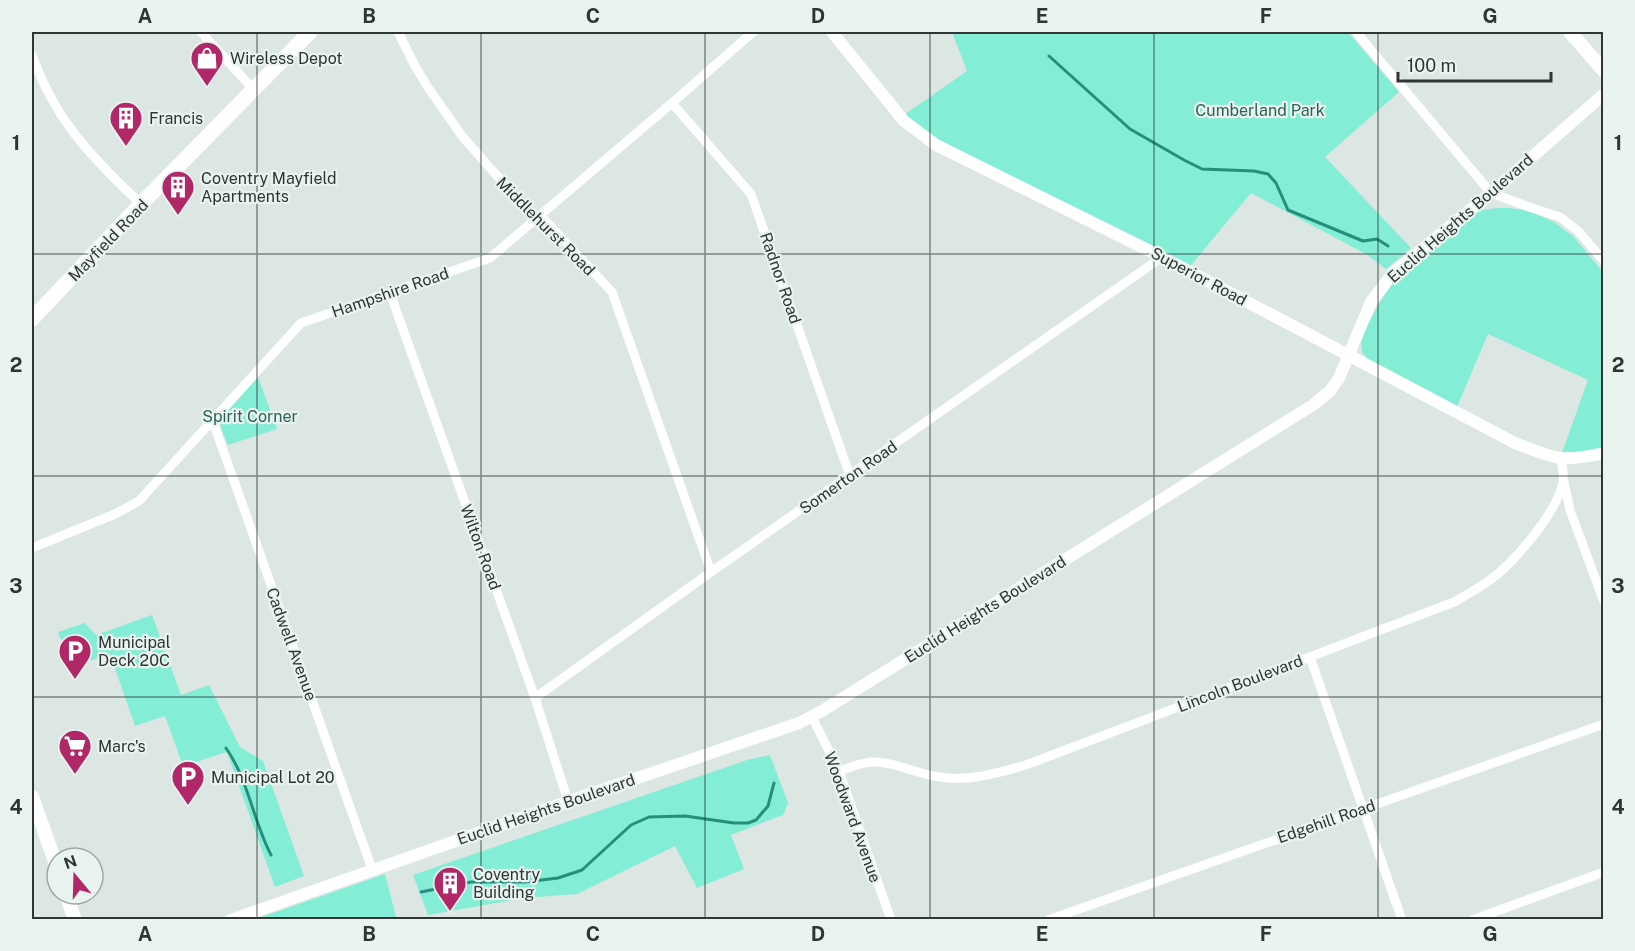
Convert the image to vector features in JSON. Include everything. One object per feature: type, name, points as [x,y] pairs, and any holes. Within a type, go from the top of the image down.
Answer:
[{"type":"main road","name":"Mayfield Road","points":[[32,319],[310,32]]},
{"type":"main road","points":[[1570,32],[1604,71]]},
{"type":"main road","points":[[32,802],[49,846]]},
{"type":"street","points":[[201,32],[253,89]]},
{"type":"street","name":"Middlehurst Road","points":[[398,32],[427,86],[462,136],[528,211],[547,222],[612,292],[711,572]]},
{"type":"street","name":"Hampshire Road","points":[[32,548],[115,514],[139,501],[301,323],[490,258],[753,32]]},
{"type":"street","name":"Superior Road","points":[[832,32],[904,121],[936,145],[1162,257],[1515,442],[1561,458],[1604,453]]},
{"type":"street","points":[[1356,32],[1491,193],[1560,217],[1578,231],[1604,261]]},
{"type":"street","points":[[32,55],[45,89],[83,147],[141,204]]},
{"type":"street","name":"Euclid Heights Boulevard","points":[[231,920],[812,717],[1313,405],[1330,391],[1340,378],[1371,302],[1393,273],[1491,193],[1604,93]]},
{"type":"street","name":"Radnor Road","points":[[672,103],[751,194],[850,476]]},
{"type":"street","name":"Somerton Road","points":[[536,698],[711,572],[1162,257]]},
{"type":"street","name":"Wilton Road","points":[[390,293],[536,698],[568,801]]},
{"type":"street","name":"Cadwell Avenue","points":[[212,419],[372,869]]},
{"type":"street","name":"Lincoln Boulevard","points":[[839,771],[868,762],[879,762],[938,777],[988,776],[1026,765],[1454,602],[1491,580],[1526,547],[1560,493],[1563,480],[1561,458]]},
{"type":"street","points":[[1563,480],[1570,510],[1604,602]]},
{"type":"street","points":[[1310,657],[1402,920]]},
{"type":"street","name":"Woodward Avenue","points":[[812,717],[839,771],[887,918]]},
{"type":"street","name":"Edgehill Road","points":[[1048,920],[1604,724]]},
{"type":"street","points":[[1472,920],[1604,872]]},
{"type":"green space","name":"Cumberland Park","points":[[952,32],[1348,32],[1399,92],[1325,157],[1411,248],[1386,269],[1366,254],[1251,193],[1187,270],[936,145],[901,117],[967,71]]},
{"type":"green space","points":[[1497,208],[1529,211],[1554,222],[1573,236],[1603,272],[1603,449],[1562,453],[1588,380],[1488,334],[1457,407],[1370,361],[1362,352],[1361,342],[1366,328],[1392,284],[1412,265],[1481,210]]},
{"type":"green space","name":"Spirit Corner","points":[[258,377],[277,429],[228,445],[220,420]]},
{"type":"green space","points":[[152,615],[181,695],[209,685],[240,747],[263,761],[304,876],[275,887],[227,752],[183,766],[165,716],[135,726],[110,654],[71,667],[58,632],[85,623],[96,635]]},
{"type":"green space","points":[[770,755],[788,803],[783,815],[731,835],[744,869],[697,888],[675,846],[577,894],[524,898],[428,915],[413,875],[747,760]]},
{"type":"green space","points":[[385,874],[396,917],[385,920],[256,919]]},
{"type":"waterway","points":[[1049,56],[1130,129],[1184,160],[1202,169],[1254,171],[1268,174],[1276,183],[1288,210],[1363,241],[1377,239],[1388,246]]},
{"type":"waterway","points":[[226,748],[246,787],[271,855]]},
{"type":"waterway","points":[[421,892],[471,882],[525,882],[558,878],[582,870],[631,825],[649,817],[685,816],[748,823],[756,820],[768,806],[774,783]]},
{"type":"place","name":"Wireless Depot","points":[[207,87]]},
{"type":"place","name":"Francis","points":[[126,147]]},
{"type":"place","name":"Coventry Mayfield Apartments","points":[[178,216]]},
{"type":"place","name":"Municipal Deck 20C","points":[[75,680]]},
{"type":"place","name":"Marc's","points":[[75,775]]},
{"type":"place","name":"Municipal Lot 20","points":[[188,806]]},
{"type":"place","name":"Coventry Building","points":[[450,912]]}]
